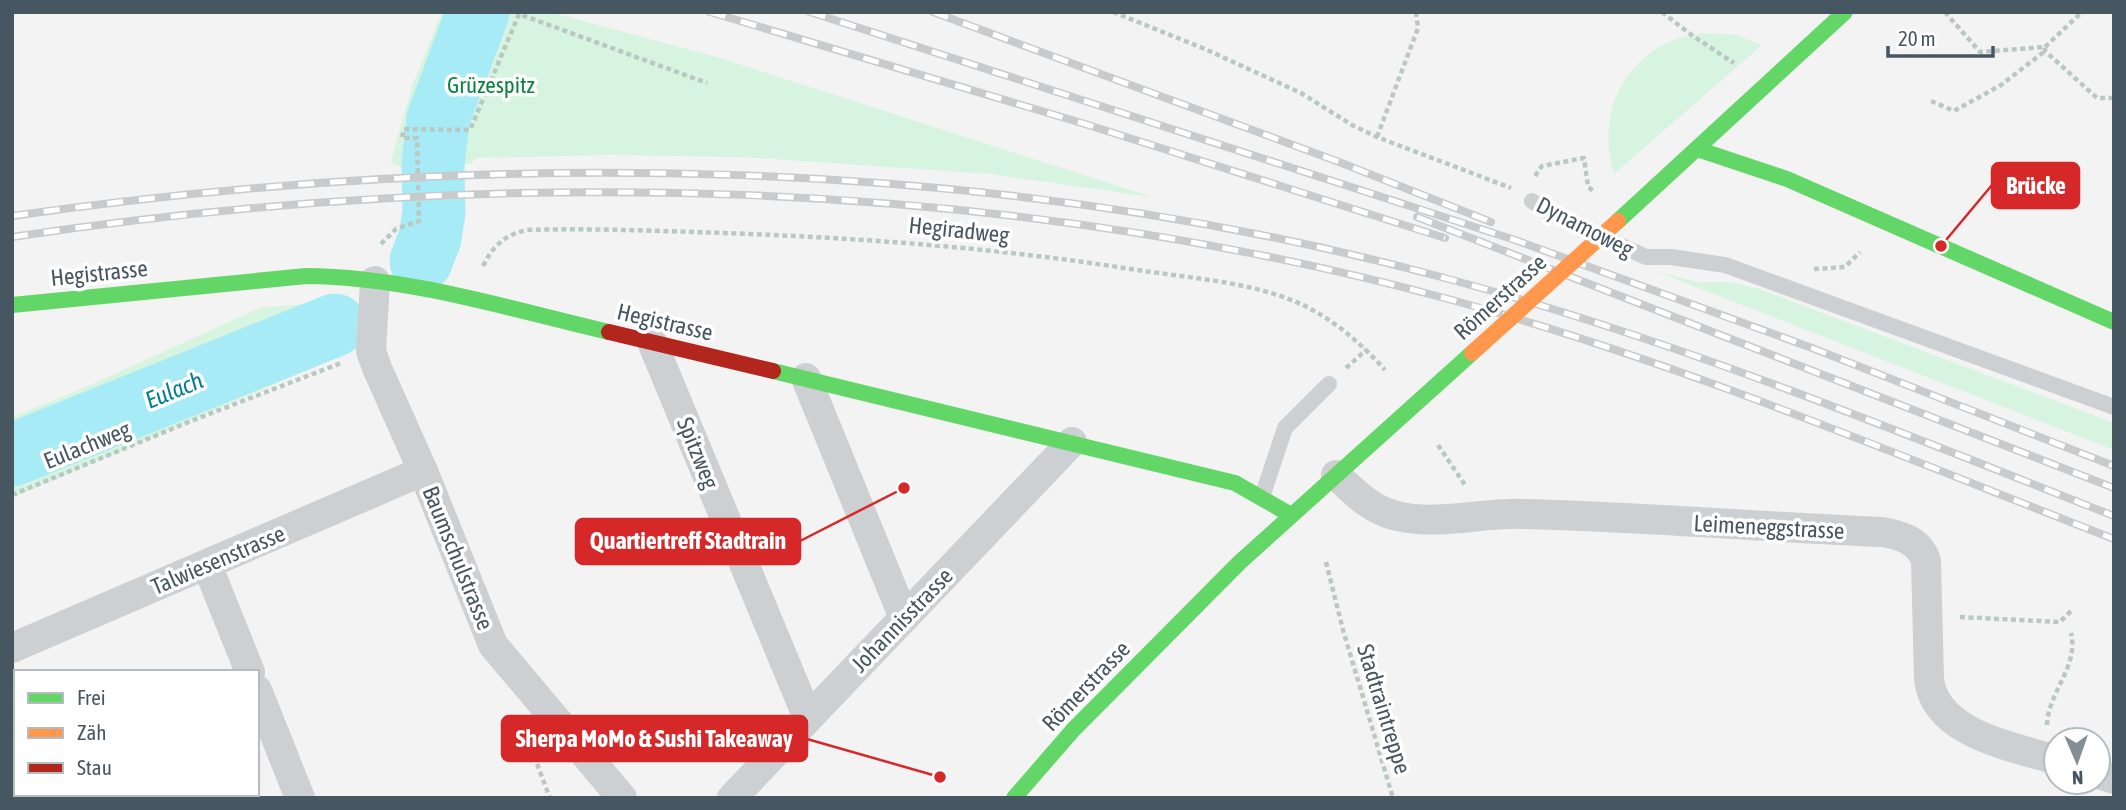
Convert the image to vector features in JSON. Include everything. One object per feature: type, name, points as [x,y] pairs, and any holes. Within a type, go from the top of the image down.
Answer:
[{"type":"main road","name":"Römerstrasse","points":[[1014,798],[1092,710],[1240,562],[1845,12]]},
{"type":"main road","points":[[1697,149],[1787,179],[2114,322]]},
{"type":"main road","name":"Hegistrasse","points":[[12,305],[306,276],[340,276],[375,281],[469,299],[806,378],[1235,483],[1291,516]]},
{"type":"street","name":"Baumschulstrasse","points":[[375,281],[371,351],[493,645],[622,798]]},
{"type":"street","name":"Spitzweg","points":[[652,342],[808,718]]},
{"type":"street","points":[[806,378],[904,618]]},
{"type":"street","name":"Johannisstrasse","points":[[732,798],[1072,442]]},
{"type":"street","name":"Talwiesenstrasse","points":[[12,648],[423,471]]},
{"type":"street","name":"Leimeneggstrasse","points":[[1336,475],[1368,505],[1406,518],[1526,514],[1893,534],[1909,540],[1924,554],[1927,569],[1930,690],[1934,701],[1948,718],[1974,733],[2042,755]]},
{"type":"street","points":[[207,565],[249,670]]},
{"type":"street","points":[[259,695],[300,798]]},
{"type":"lane","name":"Dynamoweg","points":[[1532,201],[1552,214],[1646,257],[1671,257],[1726,265],[2114,407]]},
{"type":"lane","points":[[1262,497],[1285,428],[1329,384]]},
{"type":"path","name":"Dynamoweg","points":[[1113,12],[1205,49],[1301,93],[1352,125],[1377,137],[1522,193],[1532,201]]},
{"type":"path","points":[[1377,137],[1418,29],[1416,12]]},
{"type":"path","points":[[1662,12],[1744,70]]},
{"type":"path","points":[[1945,12],[1980,51],[2045,49],[2097,98],[2114,98]]},
{"type":"path","points":[[1931,101],[1954,111],[2001,85],[2045,49],[2082,12]]},
{"type":"path","points":[[375,281],[377,254],[382,242],[396,229],[419,221],[417,138],[402,138],[404,129],[470,130],[519,14],[707,83]]},
{"type":"path","points":[[1542,166],[1584,158],[1588,187],[1598,195]]},
{"type":"path","name":"Hegiradweg","points":[[502,240],[520,232],[548,229],[753,234],[981,248],[1101,264],[1230,284],[1302,304],[1345,331],[1385,370]]},
{"type":"path","points":[[1825,269],[1845,267],[1860,252]]},
{"type":"path","name":"Eulachweg","points":[[12,495],[371,351]]},
{"type":"path","points":[[1438,445],[1484,516]]},
{"type":"path","name":"Stadtraintreppe","points":[[1326,562],[1343,630],[1393,798]]},
{"type":"path","points":[[1928,614],[2060,622],[2072,610]]},
{"type":"path","points":[[2047,726],[2048,711],[2073,653],[2071,633]]},
{"type":"green space","name":"Grüzespitz","points":[[442,12],[550,12],[720,58],[1152,197],[990,174],[744,157],[609,155],[476,158],[471,164],[396,166],[391,161],[412,86]]},
{"type":"green space","points":[[1703,33],[1733,34],[1762,45],[1614,174],[1609,133],[1611,114],[1625,79],[1637,64],[1653,51],[1679,38]]},
{"type":"green space","points":[[1655,271],[1696,282],[1730,282],[1759,289],[2114,423],[2114,450]]},
{"type":"green space","points":[[330,303],[347,345],[342,355],[12,498],[12,417],[79,390],[262,307]]},
{"type":"waterway","name":"Eulach","points":[[421,261],[430,238],[434,212],[433,165],[438,119],[478,12]]},
{"type":"waterway","name":"Eulach","points":[[12,455],[335,325]]},
{"type":"railway","points":[[710,12],[1085,124],[1445,238]]},
{"type":"railway","points":[[810,12],[1518,241],[1812,348],[2114,466]]},
{"type":"railway","points":[[933,12],[1339,162],[1491,222]]},
{"type":"railway","points":[[12,216],[189,194],[369,180],[549,173],[730,175],[911,186],[1090,206],[1267,236],[1441,277],[1527,301],[1696,356],[2114,516]]},
{"type":"railway","points":[[12,237],[191,214],[372,199],[554,193],[736,195],[917,206],[1097,227],[1276,258],[1452,300],[1537,325],[1703,380],[2114,539]]},
{"type":"railway","points":[[1417,217],[2114,488]]},
{"type":"traffic: fast","points":[[1618,221],[1845,12]]},
{"type":"traffic: fast","points":[[1697,149],[1787,179],[2114,322]]},
{"type":"traffic: fast","points":[[12,305],[306,276],[421,288],[609,332]]},
{"type":"traffic: fast","points":[[1014,798],[1073,730],[1240,562],[1472,353]]},
{"type":"traffic: fast","points":[[773,371],[1235,483],[1291,515]]},
{"type":"traffic: jam","points":[[609,332],[773,371]]},
{"type":"traffic: slow","points":[[1472,353],[1618,221]]},
{"type":"place","name":"Brücke","points":[[1941,246]]},
{"type":"place","name":"Quartiertreff Stadtrain","points":[[904,488]]},
{"type":"place","name":"Sherpa MoMo & Sushi Takeaway","points":[[940,777]]}]
